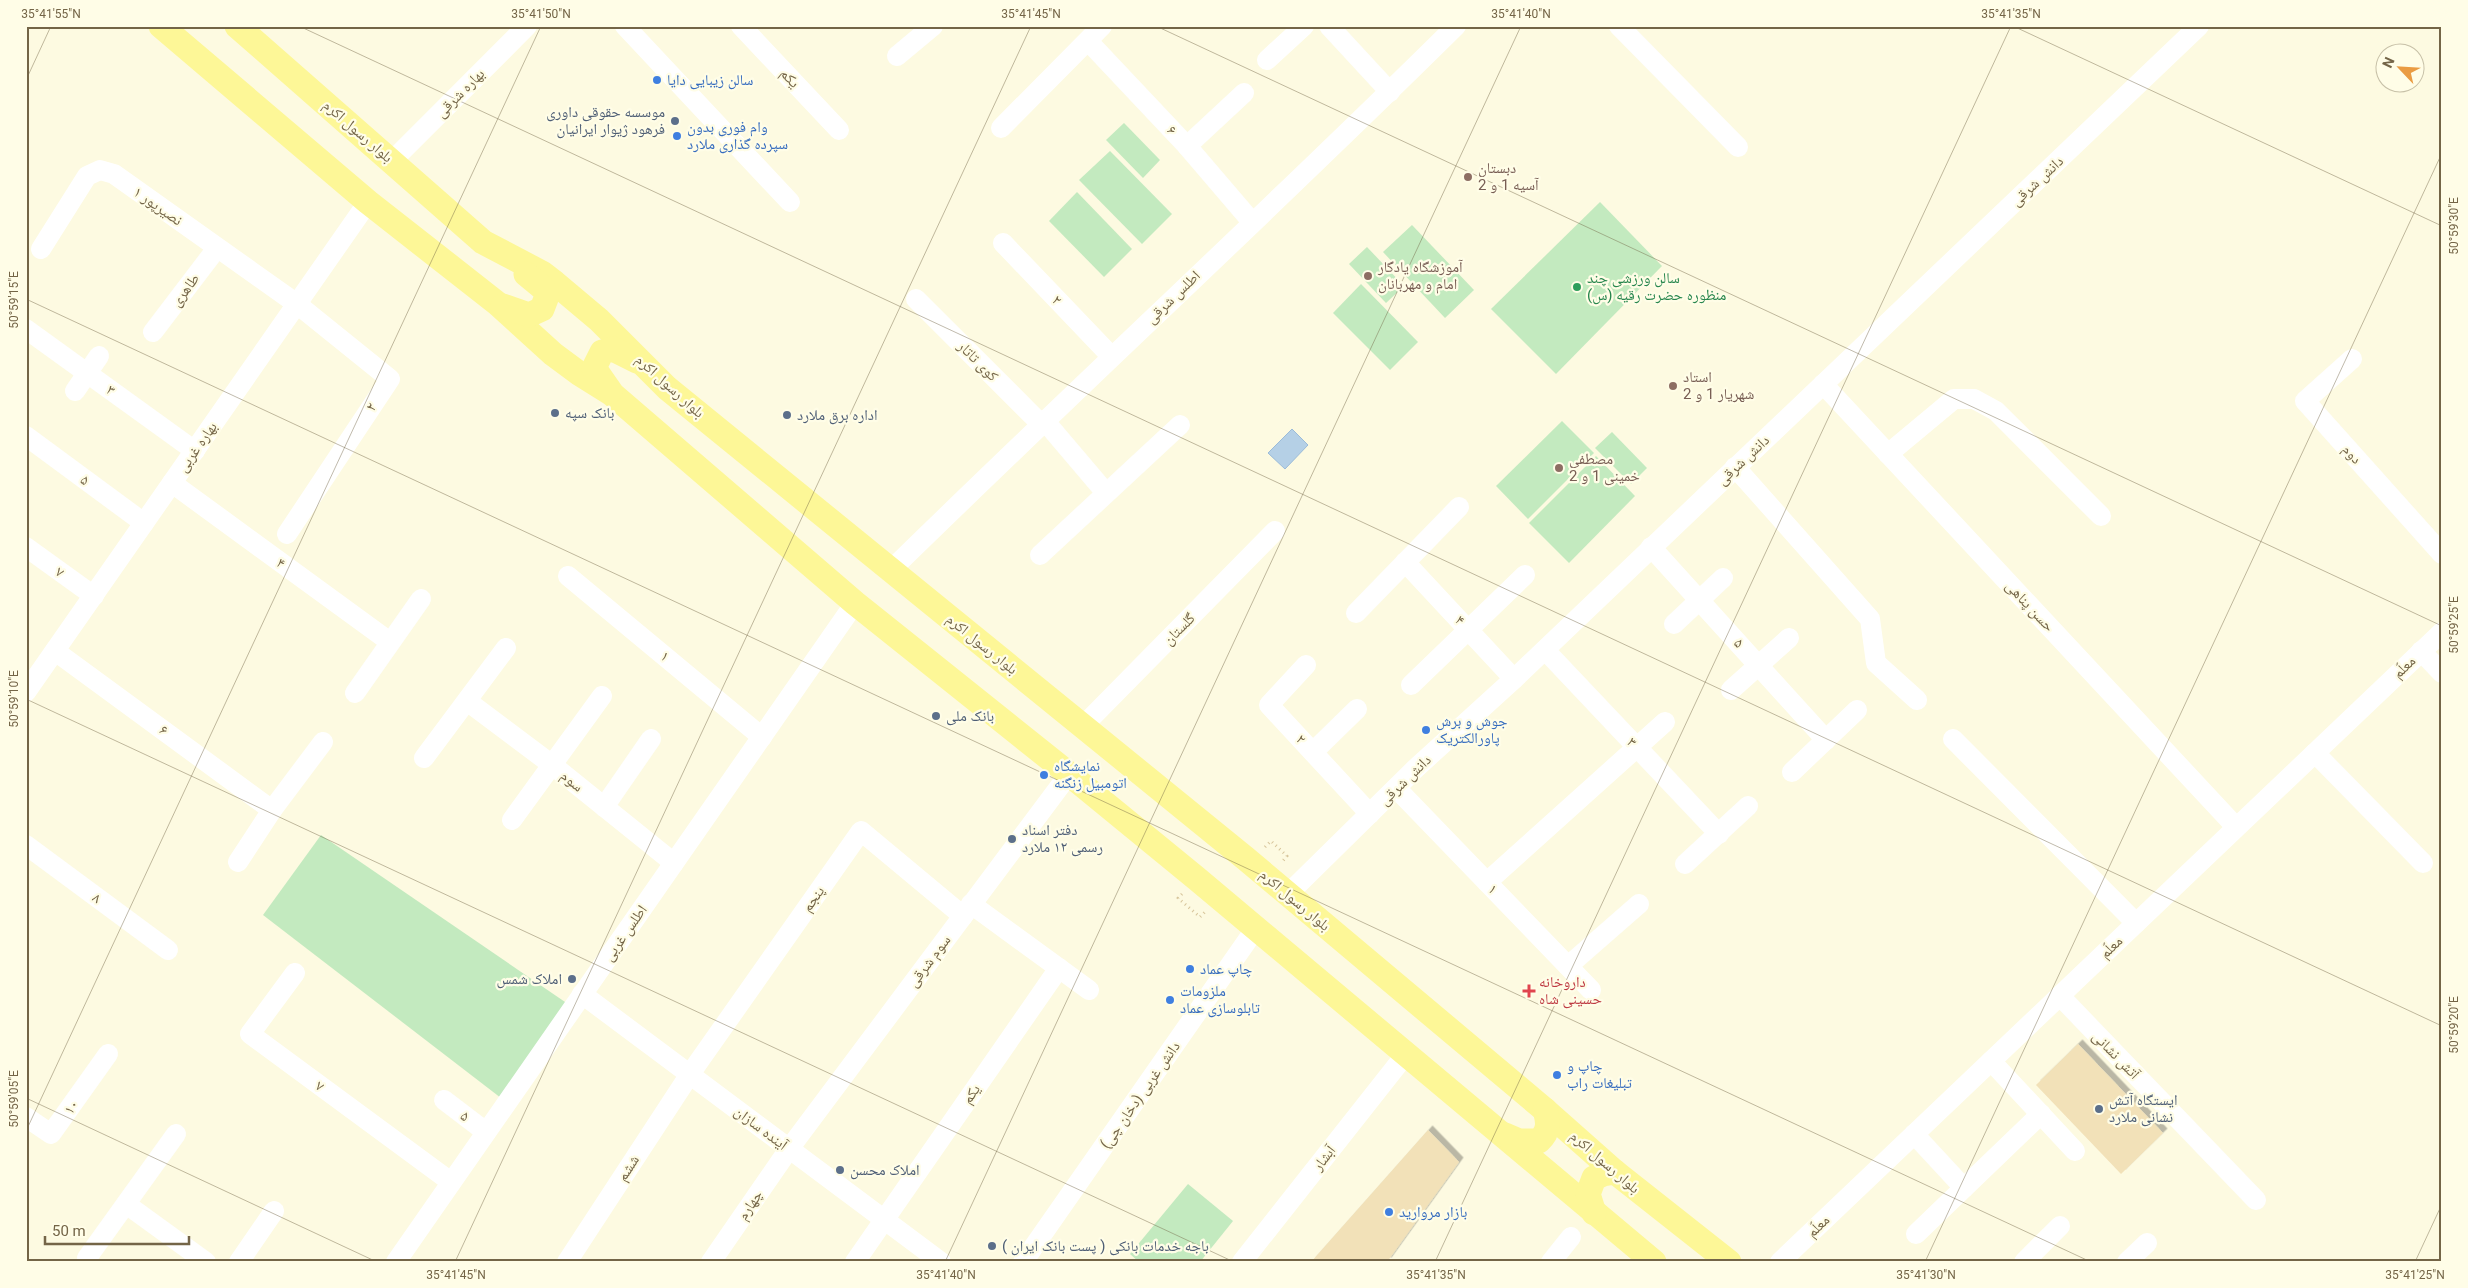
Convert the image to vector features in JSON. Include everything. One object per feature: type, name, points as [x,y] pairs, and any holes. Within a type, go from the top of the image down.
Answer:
[{"type":"main road","points":[[160,26],[368,202],[498,304],[560,359],[612,394],[855,603],[1070,774],[1654,1262]]},
{"type":"main road","name":"بلوار رسول اکرم","points":[[237,26],[392,160],[483,242],[542,273],[555,283],[599,320],[667,388],[1288,894],[1545,1110],[1615,1172],[1729,1262]]},
{"type":"main road","points":[[498,304],[529,315],[542,308],[548,296],[543,288],[512,258]]},
{"type":"main road","points":[[612,394],[598,377],[594,368],[602,352],[613,349],[644,364]]},
{"type":"main road","points":[[1502,1134],[1519,1141],[1539,1141],[1546,1134],[1549,1123],[1545,1110]]},
{"type":"main road","points":[[1594,1213],[1588,1194],[1594,1178],[1615,1172]]},
{"type":"street","name":"بهاره شرقی","points":[[392,160],[527,26]]},
{"type":"street","points":[[625,26],[790,202]]},
{"type":"street","name":"یکم","points":[[741,26],[838,130]]},
{"type":"street","points":[[897,56],[933,26]]},
{"type":"street","points":[[1001,128],[1102,26]]},
{"type":"street","points":[[1267,60],[1304,26]]},
{"type":"street","points":[[1328,26],[1390,92]]},
{"type":"street","points":[[1618,26],[1738,147]]},
{"type":"street","name":"دانش شرقی","points":[[1288,894],[1396,788],[1545,650],[2199,26]]},
{"type":"street","name":"اطلس شرقی","points":[[891,570],[1042,422],[1390,92],[1455,27]]},
{"type":"street","name":"۶","points":[[1088,41],[1187,146],[1252,222]]},
{"type":"street","points":[[1187,146],[1244,94]]},
{"type":"street","name":"نصیرپور ۱","points":[[41,249],[87,176],[100,170],[114,174],[297,304]]},
{"type":"street","name":"بهاره غربی","points":[[26,692],[368,202]]},
{"type":"street","name":"۲","points":[[1003,243],[1111,356]]},
{"type":"street","name":"طاهری","points":[[153,332],[217,248]]},
{"type":"street","name":"کوی تاتار","points":[[916,299],[1042,422],[1106,493]]},
{"type":"street","name":"۲","points":[[287,534],[390,379],[297,304]]},
{"type":"street","name":"۳","points":[[26,328],[195,451]]},
{"type":"street","points":[[75,391],[99,356]]},
{"type":"street","name":"دوم","points":[[2352,359],[2305,402],[2442,554]]},
{"type":"street","name":"حسن پناهی","points":[[1823,384],[2236,827]]},
{"type":"street","points":[[1888,454],[1954,399],[1974,399],[1996,410],[2101,516]]},
{"type":"street","points":[[1040,554],[1180,425]]},
{"type":"street","name":"۵","points":[[26,436],[144,523]]},
{"type":"street","points":[[1735,467],[1870,619],[1876,663],[1917,700]]},
{"type":"street","name":"۴","points":[[172,483],[390,642]]},
{"type":"street","points":[[1356,613],[1459,507]]},
{"type":"street","name":"گلستان","points":[[1083,726],[1275,531]]},
{"type":"street","name":"۷","points":[[26,547],[94,596]]},
{"type":"street","name":"۵","points":[[1651,547],[1826,740]]},
{"type":"street","name":"۴","points":[[1405,562],[1514,679]]},
{"type":"street","points":[[1411,685],[1525,575]]},
{"type":"street","name":"۱","points":[[568,576],[762,737]]},
{"type":"street","points":[[1674,624],[1723,578]]},
{"type":"street","points":[[355,693],[421,599]]},
{"type":"street","name":"اطلس غربی","points":[[396,1262],[855,603]]},
{"type":"street","name":"معلّم","points":[[1780,1262],[2442,632]]},
{"type":"street","points":[[1731,690],[1789,638]]},
{"type":"street","points":[[424,758],[506,648]]},
{"type":"street","name":"۳","points":[[1545,650],[1719,834]]},
{"type":"street","name":"۶","points":[[55,651],[272,810]]},
{"type":"street","points":[[2421,651],[2442,673]]},
{"type":"street","name":"۲","points":[[1306,665],[1269,705],[1370,814]]},
{"type":"street","points":[[512,820],[602,696]]},
{"type":"street","name":"سوم","points":[[467,701],[551,764],[674,863]]},
{"type":"street","points":[[1313,752],[1357,709]]},
{"type":"street","points":[[1792,772],[1857,710]]},
{"type":"street","points":[[1487,882],[1665,722]]},
{"type":"street","points":[[604,807],[651,739]]},
{"type":"street","points":[[1953,739],[2136,923]]},
{"type":"street","points":[[238,862],[272,810],[323,742]]},
{"type":"street","points":[[2314,753],[2423,863]]},
{"type":"street","name":"سوم شرقی","points":[[789,1149],[1070,774]]},
{"type":"street","name":"۱","points":[[1396,788],[1591,990]]},
{"type":"street","points":[[1685,864],[1748,806]]},
{"type":"street","name":"پنجم","points":[[690,1074],[861,831],[967,910]]},
{"type":"street","name":"۸","points":[[26,845],[168,950]]},
{"type":"street","points":[[1568,966],[1639,904]]},
{"type":"street","points":[[967,910],[1059,968],[1089,990]]},
{"type":"street","name":"دانش غربی (دخان چی)","points":[[1023,1262],[1256,928]]},
{"type":"street","name":"یکم","points":[[884,1220],[1059,968]]},
{"type":"street","name":"۷","points":[[295,973],[250,1034],[451,1182]]},
{"type":"street","name":"آینده سازان","points":[[582,994],[941,1262]]},
{"type":"street","name":"آتش نشانی","points":[[2060,996],[2256,1200]]},
{"type":"street","name":"۱۰","points":[[26,1117],[51,1134],[108,1054]]},
{"type":"street","name":"آبشار","points":[[1242,1262],[1406,1054]]},
{"type":"street","points":[[1992,1060],[2075,1151]]},
{"type":"street","name":"ششم","points":[[567,1262],[690,1074]]},
{"type":"street","name":"۵","points":[[444,1100],[486,1132]]},
{"type":"street","points":[[1916,1234],[2041,1114]]},
{"type":"street","points":[[87,1258],[176,1134]]},
{"type":"street","points":[[1914,1134],[1964,1188]]},
{"type":"street","name":"چهارم","points":[[711,1262],[789,1149]]},
{"type":"street","points":[[126,1204],[206,1262]]},
{"type":"street","points":[[239,1262],[274,1210]]},
{"type":"street","points":[[855,1262],[884,1220]]},
{"type":"street","points":[[2024,1262],[2060,1226]]},
{"type":"street","points":[[1551,1262],[1571,1237]]},
{"type":"street","points":[[2127,1262],[2148,1243]]},
{"type":"path","points":[[1271,841],[1287,856]]},
{"type":"path","points":[[1178,898],[1200,917]]},
{"type":"green space","points":[[1124,123],[1160,160],[1143,178],[1106,140]]},
{"type":"green space","points":[[1110,151],[1172,214],[1142,244],[1079,180]]},
{"type":"green space","points":[[1077,192],[1132,249],[1104,277],[1049,221]]},
{"type":"green space","name":"سالن ورزشی چند منظوره حضرت رقیه (س)","points":[[1600,202],[1662,266],[1556,374],[1491,309]]},
{"type":"green space","points":[[1412,225],[1474,290],[1445,318],[1383,252]]},
{"type":"green space","points":[[1367,247],[1404,286],[1386,303],[1349,264]]},
{"type":"green space","points":[[1361,284],[1418,342],[1390,370],[1333,313]]},
{"type":"green space","points":[[1562,421],[1594,453],[1528,519],[1496,486]]},
{"type":"green space","points":[[1612,432],[1647,468],[1631,484],[1595,448]]},
{"type":"green space","points":[[1596,456],[1635,496],[1569,563],[1529,523]]},
{"type":"green space","points":[[321,835],[568,1004],[501,1098],[263,915]]},
{"type":"green space","points":[[1188,1184],[1233,1221],[1200,1262],[1139,1262],[1130,1254]]},
{"type":"water","points":[[1292,429],[1308,445],[1285,469],[1268,453]]},
{"type":"building","name":"ایستگاه آتش نشانی ملارد","points":[[2078,1044],[2163,1133],[2121,1174],[2036,1085]]},
{"type":"building","name":"بازار مروارید","points":[[1428,1130],[1459,1162],[1387,1262],[1311,1262]]},
{"type":"place","name":"سالن زیبایی دایا","points":[[657,80]]},
{"type":"place","name":"موسسه حقوقی داوری فرهود ژیوار ایرانیان","points":[[675,121]]},
{"type":"place","name":"وام فوری بدون سپرده گذاری ملارد","points":[[677,136]]},
{"type":"place","name":"دبستان آسیه 1 و 2","points":[[1468,177]]},
{"type":"place","name":"آموزشگاه یادگار امام و مهربانان","points":[[1368,276]]},
{"type":"place","name":"سالن ورزشی چند منظوره حضرت رقیه (س)","points":[[1577,287]]},
{"type":"place","name":"استاد شهریار 1 و 2","points":[[1673,386]]},
{"type":"place","name":"بانک سپه","points":[[555,413]]},
{"type":"place","name":"اداره برق ملارد","points":[[787,415]]},
{"type":"place","name":"مصطفی خمینی 1 و 2","points":[[1559,468]]},
{"type":"place","name":"بانک ملی","points":[[936,716]]},
{"type":"place","name":"جوش و برش پاورالکتریک","points":[[1426,730]]},
{"type":"place","name":"نمایشگاه اتومبیل زنگنه","points":[[1044,775]]},
{"type":"place","name":"دفتر اسناد رسمی ۱۲ ملارد","points":[[1012,839]]},
{"type":"place","name":"چاپ عماد","points":[[1190,969]]},
{"type":"place","name":"املاک شمس","points":[[572,979]]},
{"type":"place","name":"داروخانه حسینی شاه","points":[[1529,991]]},
{"type":"place","name":"ملزومات تابلوسازی عماد","points":[[1170,1000]]},
{"type":"place","name":"چاپ و تبلیغات راب","points":[[1557,1075]]},
{"type":"place","name":"ایستگاه آتش نشانی ملارد","points":[[2099,1109]]},
{"type":"place","name":"املاک محسن","points":[[840,1170]]},
{"type":"place","name":"بازار مروارید","points":[[1389,1212]]},
{"type":"place","name":"باجه خدمات بانکی ( پست بانک ایران )","points":[[992,1246]]}]
